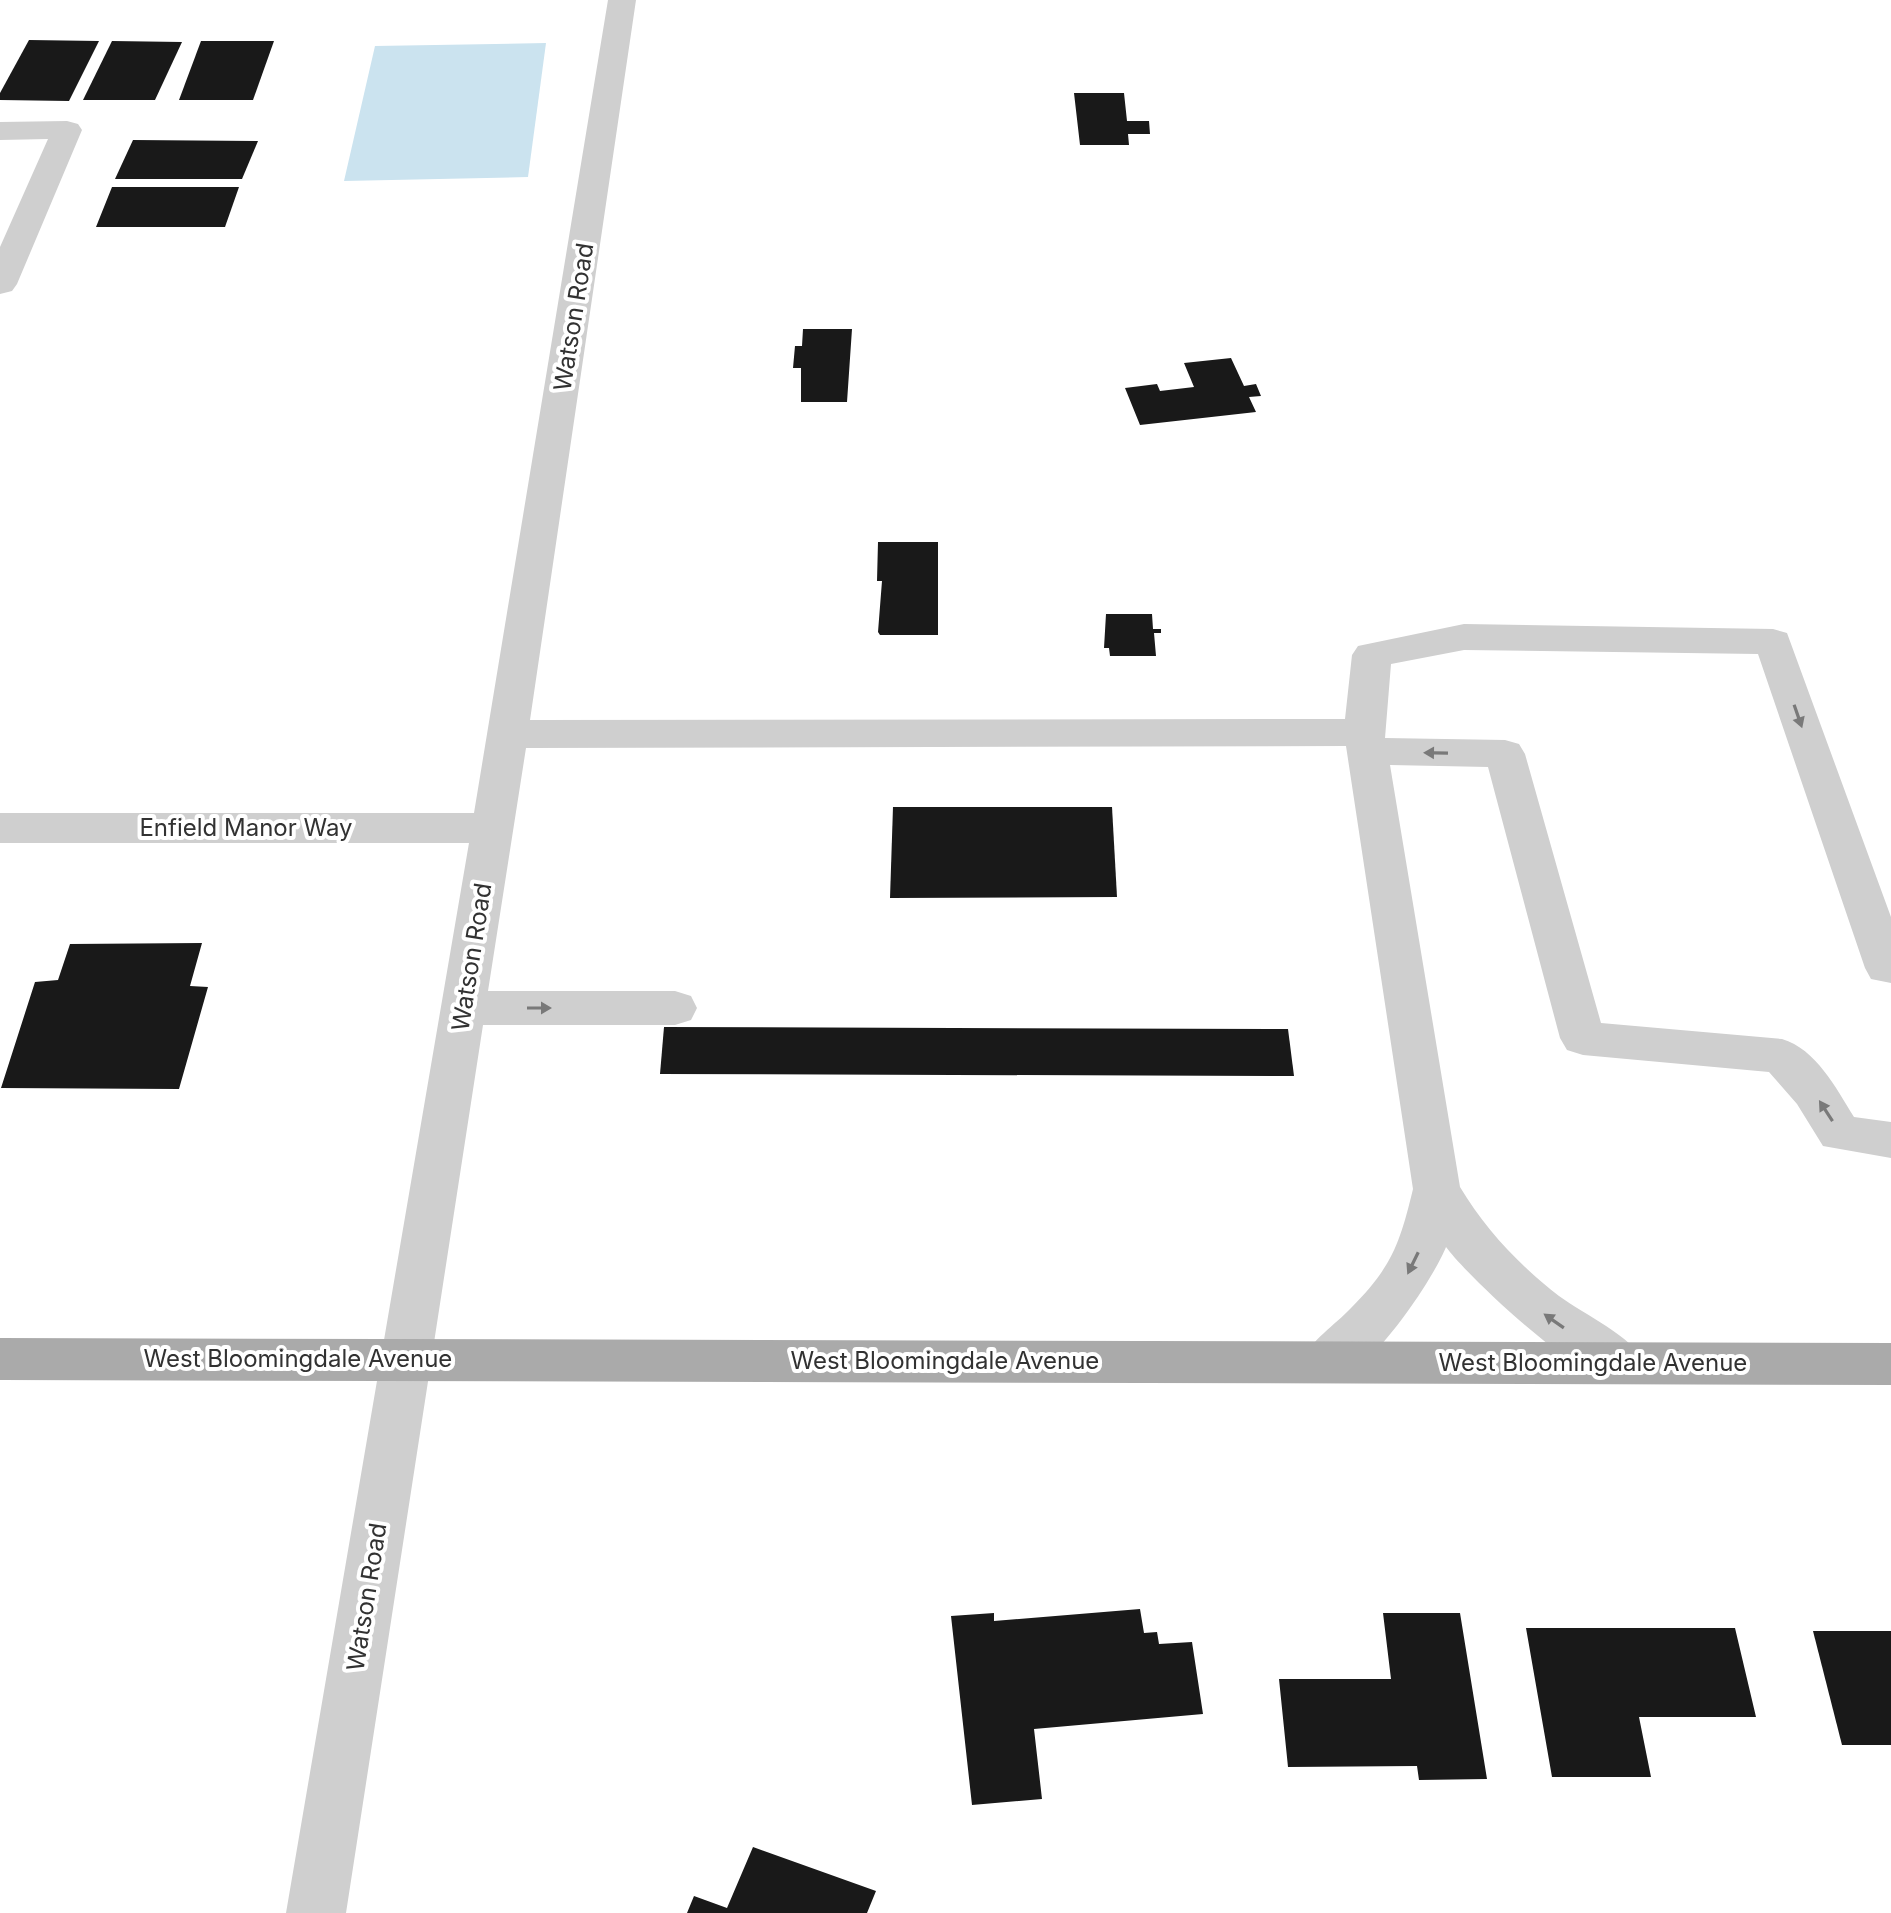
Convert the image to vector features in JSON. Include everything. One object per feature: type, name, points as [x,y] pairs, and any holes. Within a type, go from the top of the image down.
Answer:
[{"type":"main road","name":"West Bloomingdale Avenue","points":[[0,1359],[1891,1364]]},
{"type":"street","name":"Watson Road","points":[[316,1913],[508,734],[622,0]]},
{"type":"street","points":[[0,131],[67,130],[0,284]]},
{"type":"street","points":[[1326,1362],[1372,1323],[1406,1279],[1426,1238],[1437,1189],[1365,741],[1372,655],[1464,637],[1773,642],[1887,968]]},
{"type":"street","points":[[508,734],[1365,741],[1505,754],[1583,1038],[1782,1056],[1813,1091],[1840,1133],[1891,1140]]},
{"type":"street","name":"Enfield Manor Way","points":[[1,831],[492,828]]},
{"type":"street","points":[[464,1008],[675,1008]]},
{"type":"street","points":[[1437,1189],[1468,1239],[1499,1275],[1537,1309],[1620,1363]]},
{"type":"water","points":[[546,43],[528,177],[344,181],[375,46]]},
{"type":"building","points":[[29,40],[99,41],[69,101],[0,100],[0,93]]},
{"type":"building","points":[[112,41],[182,42],[155,100],[83,100]]},
{"type":"building","points":[[201,41],[274,41],[253,100],[179,100]]},
{"type":"building","points":[[1074,93],[1124,93],[1127,121],[1149,121],[1150,134],[1128,134],[1129,145],[1080,145]]},
{"type":"building","points":[[133,140],[258,141],[242,179],[115,179]]},
{"type":"building","points":[[112,187],[239,187],[225,227],[96,227]]},
{"type":"building","points":[[803,329],[852,329],[847,402],[801,402],[801,368],[793,368],[795,346],[802,346]]},
{"type":"building","points":[[1231,358],[1244,386],[1256,384],[1261,396],[1249,397],[1256,412],[1140,425],[1125,388],[1157,384],[1160,391],[1194,387],[1184,363]]},
{"type":"building","points":[[878,542],[938,542],[938,635],[880,635],[878,632],[882,581],[877,581]]},
{"type":"building","points":[[1106,614],[1152,614],[1153,629],[1161,629],[1161,633],[1154,633],[1156,656],[1110,656],[1109,648],[1104,648]]},
{"type":"building","points":[[893,807],[1112,807],[1117,897],[890,898]]},
{"type":"building","points":[[202,943],[190,986],[208,987],[179,1089],[1,1088],[35,982],[58,980],[70,944]]},
{"type":"building","points":[[664,1027],[1288,1029],[1294,1076],[660,1074]]},
{"type":"building","points":[[1140,1609],[1144,1633],[1157,1632],[1159,1644],[1192,1642],[1203,1714],[1034,1729],[1042,1799],[972,1805],[951,1616],[994,1613],[994,1621]]},
{"type":"building","points":[[1383,1613],[1460,1613],[1487,1779],[1419,1780],[1417,1766],[1288,1767],[1279,1679],[1391,1679]]},
{"type":"building","points":[[1526,1628],[1735,1628],[1756,1717],[1639,1717],[1651,1777],[1552,1777]]},
{"type":"building","points":[[1813,1631],[1891,1631],[1891,1745],[1842,1745]]},
{"type":"building","points":[[753,1847],[876,1891],[867,1913],[687,1913],[694,1896],[727,1908]]}]
